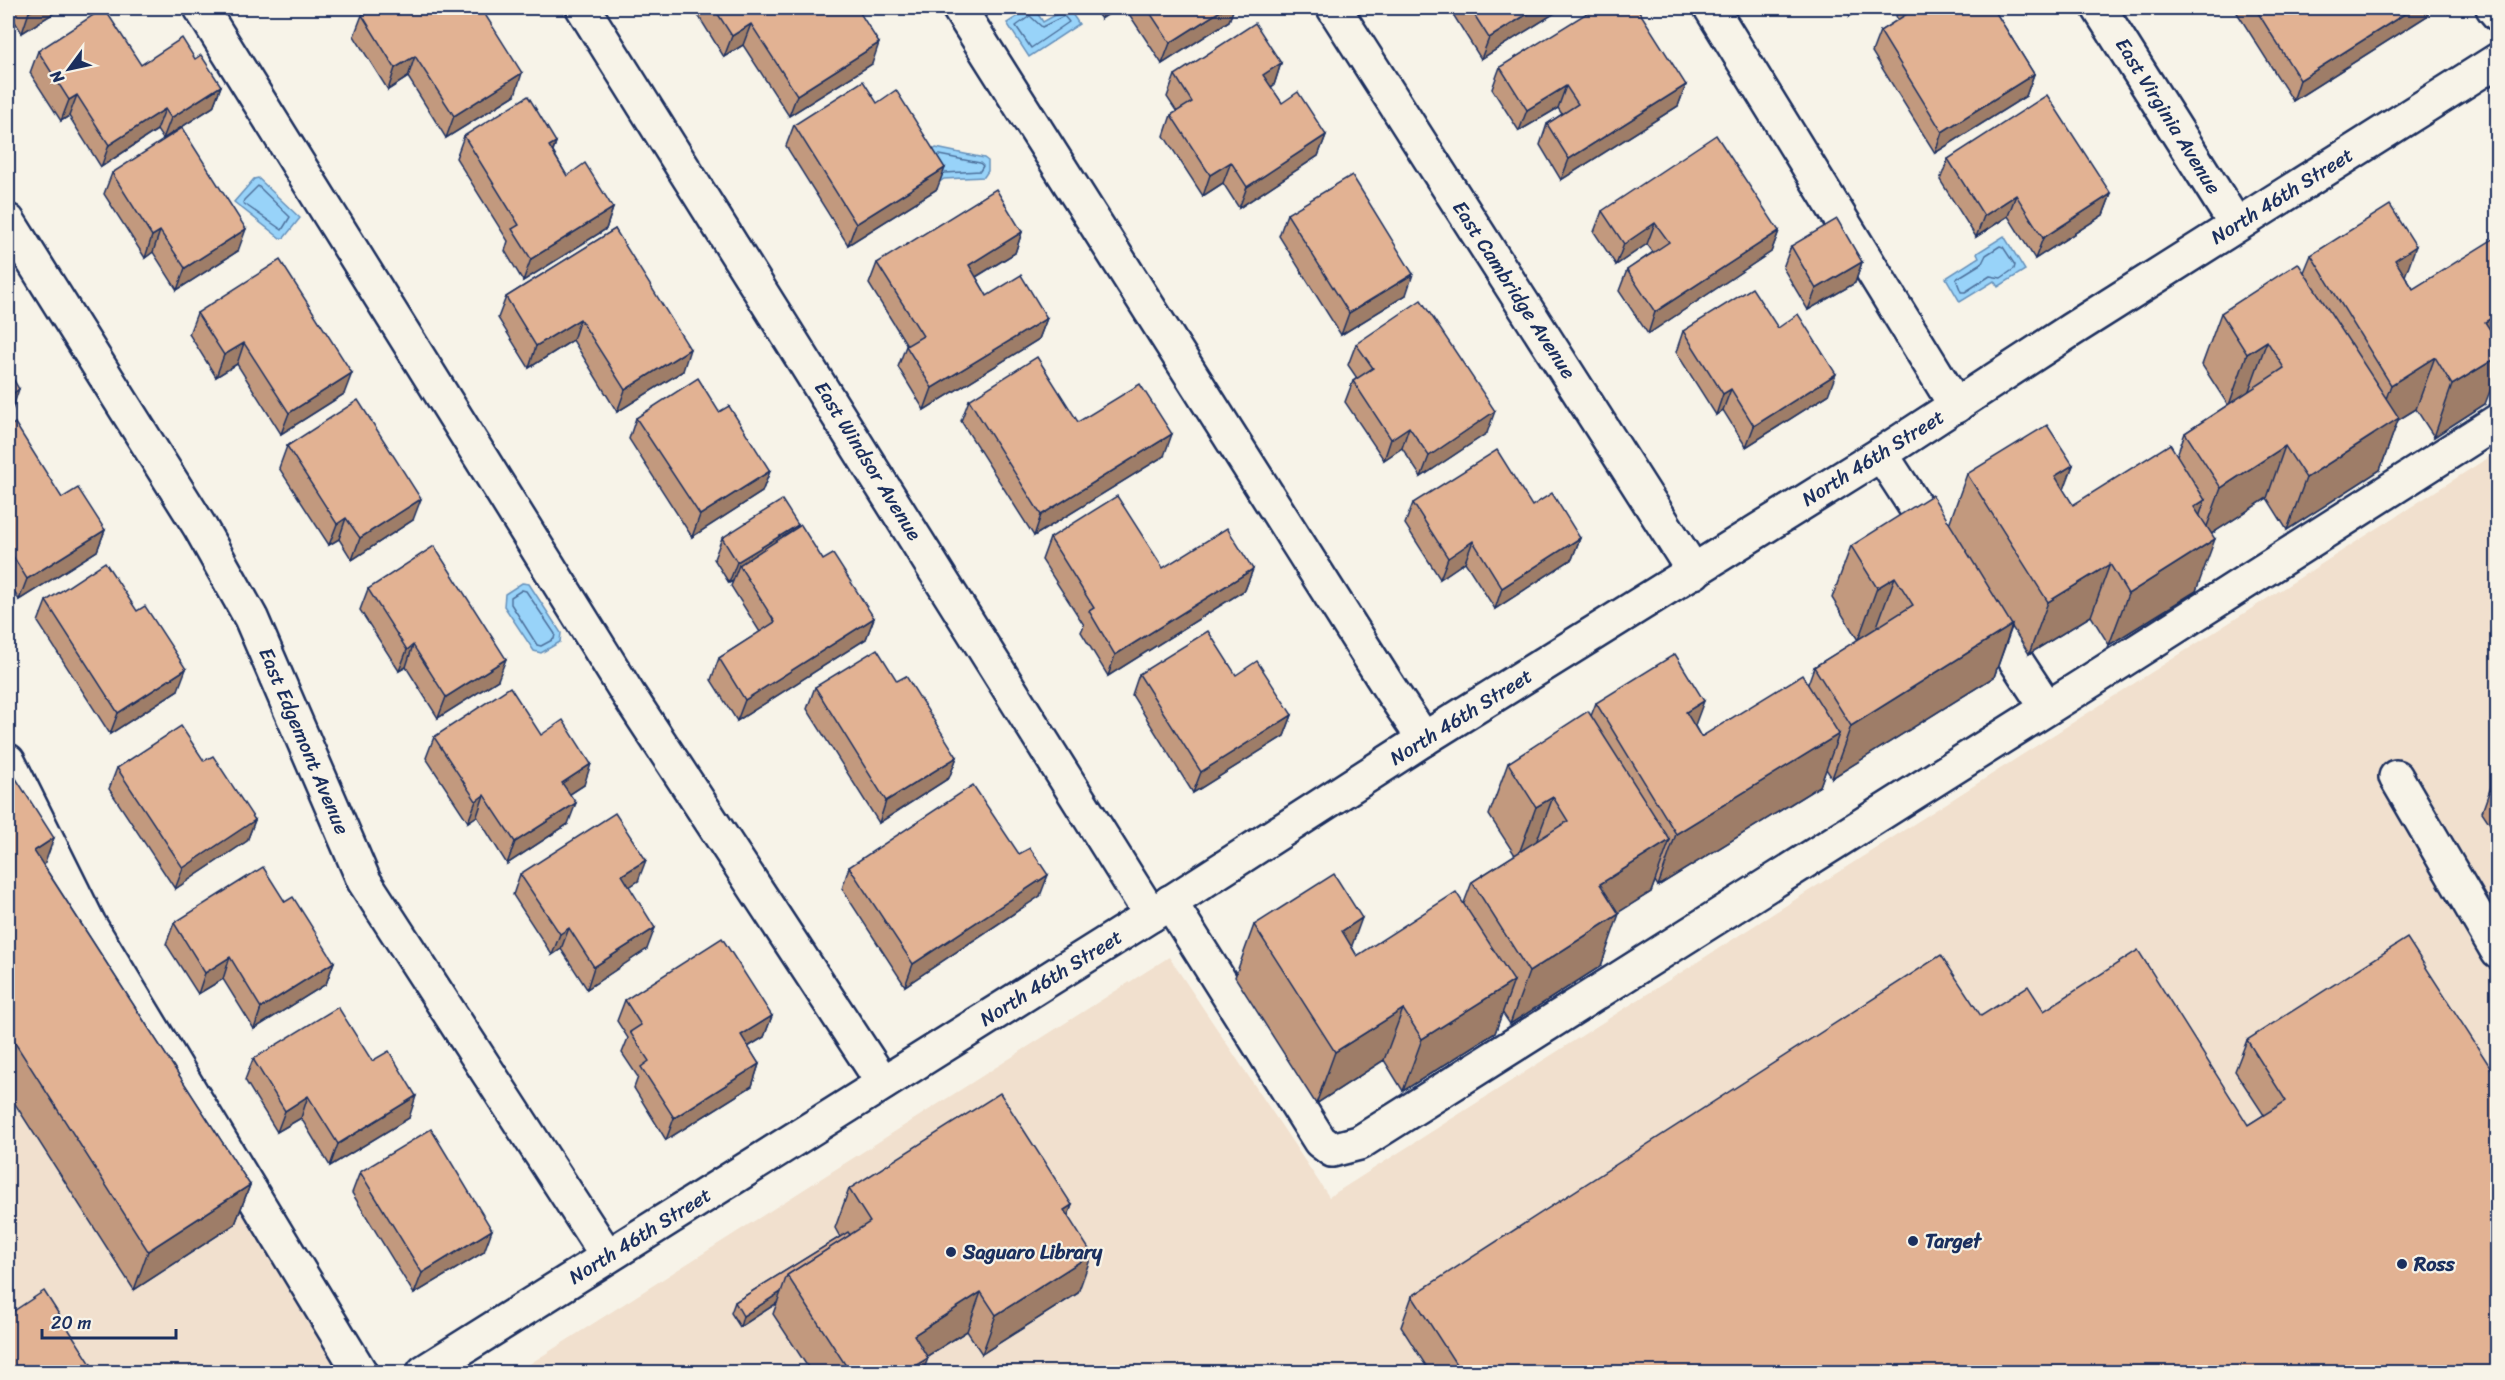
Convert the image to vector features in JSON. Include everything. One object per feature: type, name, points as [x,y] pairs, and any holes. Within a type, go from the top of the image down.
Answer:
[{"type":"street","points":[[201,8],[628,694],[883,1083]]},
{"type":"street","name":"East Windsor Avenue","points":[[583,8],[1161,909],[1320,1141],[1332,1150],[1359,1143],[2498,421]]},
{"type":"street","points":[[959,8],[1383,679],[1424,739]]},
{"type":"street","name":"East Cambridge Avenue","points":[[1334,8],[1694,572]]},
{"type":"street","points":[[1711,8],[1956,406]]},
{"type":"street","name":"East Virginia Avenue","points":[[2099,8],[2236,225]]},
{"type":"street","points":[[2493,8],[2498,14]]},
{"type":"street","name":"North 46th Street","points":[[424,1372],[1161,909],[1424,739],[1881,454],[2236,225],[2498,60]]},
{"type":"street","name":"East Edgemont Avenue","points":[[8,220],[200,527],[251,618],[364,881],[607,1256]]},
{"type":"street","points":[[1881,454],[2047,708]]},
{"type":"street","points":[[8,761],[89,924],[360,1372]]},
{"type":"street","points":[[2396,777],[2498,952]]},
{"type":"shaded area","points":[[2497,452],[2497,1372],[517,1372],[1169,957],[1329,1197]]},
{"type":"shaded area","points":[[8,761],[342,1372],[8,1372]]},
{"type":"water","points":[[1034,8],[1043,22],[1068,8],[1079,24],[1029,57],[1007,23]]},
{"type":"water","points":[[936,148],[984,158],[988,161],[988,171],[984,177],[944,179],[938,183],[922,158]]},
{"type":"water","points":[[258,178],[300,218],[284,238],[280,238],[234,202],[254,179]]},
{"type":"water","points":[[2004,236],[2025,270],[1998,287],[1994,281],[1960,302],[1946,278],[1979,257],[1977,253]]},
{"type":"water","points":[[522,583],[529,584],[561,633],[560,642],[541,653],[534,651],[504,606],[505,594]]},
{"type":"building","points":[[104,8],[141,65],[182,38],[195,59],[201,55],[221,86],[171,118],[165,109],[109,145],[77,95],[69,100],[38,51]]},
{"type":"building","points":[[374,8],[481,8],[522,73],[454,116],[415,56],[395,68],[362,15]]},
{"type":"building","points":[[714,8],[857,8],[879,43],[797,95],[751,24],[732,36]]},
{"type":"building","points":[[1147,8],[1225,8],[1170,43]]},
{"type":"building","points":[[1470,8],[1537,8],[1489,38]]},
{"type":"building","points":[[1595,8],[1637,8],[1686,85],[1569,159],[1547,124],[1578,104],[1566,86],[1527,110],[1500,67]]},
{"type":"building","points":[[1911,8],[1993,8],[2034,74],[1942,132],[1880,31],[1913,10]]},
{"type":"building","points":[[2255,8],[2414,8],[2300,80]]},
{"type":"building","points":[[1255,23],[1281,63],[1263,75],[1282,103],[1298,92],[1326,135],[1247,187],[1231,162],[1210,175],[1171,115],[1192,102],[1175,75]]},
{"type":"building","points":[[863,81],[877,103],[896,90],[945,168],[856,224],[794,125]]},
{"type":"building","points":[[2047,95],[2111,194],[2043,238],[2016,195],[1984,216],[1948,159]]},
{"type":"building","points":[[528,96],[556,142],[549,146],[567,176],[585,163],[613,208],[531,259],[512,229],[519,225],[464,136]]},
{"type":"building","points":[[182,128],[246,229],[185,268],[160,231],[152,236],[112,173]]},
{"type":"building","points":[[1716,135],[1779,231],[1655,312],[1627,270],[1669,242],[1655,223],[1624,244],[1602,211]]},
{"type":"building","points":[[1352,175],[1413,274],[1349,313],[1287,214]]},
{"type":"building","points":[[996,189],[1022,232],[969,265],[987,296],[1021,275],[1047,318],[932,388],[906,346],[923,336],[877,263]]},
{"type":"building","points":[[2390,205],[2416,246],[2395,260],[2413,289],[2498,236],[2498,314],[2485,322],[2498,342],[2498,357],[2452,385],[2435,357],[2391,385],[2311,255]]},
{"type":"building","points":[[1837,219],[1862,262],[1816,289],[1791,246]]},
{"type":"building","points":[[615,229],[690,349],[625,390],[580,319],[536,346],[506,297]]},
{"type":"building","points":[[280,260],[352,373],[289,413],[244,343],[224,355],[197,313]]},
{"type":"building","points":[[2298,263],[2399,418],[2306,478],[2285,446],[2221,488],[2185,433],[2284,368],[2267,341],[2247,354],[2221,313]]},
{"type":"building","points":[[1752,288],[1778,328],[1798,314],[1836,374],[1754,426],[1731,389],[1723,394],[1683,331]]},
{"type":"building","points":[[1421,300],[1495,411],[1429,456],[1409,427],[1391,439],[1353,381],[1373,368],[1356,344]]},
{"type":"building","points":[[1037,357],[1078,422],[1140,384],[1172,434],[1041,515],[969,400]]},
{"type":"building","points":[[8,370],[19,389],[8,397]]},
{"type":"building","points":[[698,378],[719,412],[729,406],[770,471],[700,515],[636,418]]},
{"type":"building","points":[[358,400],[421,499],[360,538],[346,518],[337,524],[287,446]]},
{"type":"building","points":[[15,423],[62,498],[78,488],[105,530],[27,579],[8,548],[8,428]]},
{"type":"building","points":[[2047,425],[2073,465],[2055,476],[2073,505],[2170,444],[2205,500],[2194,507],[2215,539],[2128,594],[2110,564],[2048,602],[1967,474]]},
{"type":"building","points":[[1497,450],[1532,506],[1552,493],[1580,538],[1502,588],[1473,541],[1448,558],[1413,503]]},
{"type":"building","points":[[1932,495],[2012,625],[1851,726],[1814,667],[1913,605],[1895,577],[1877,588],[1851,546]]},
{"type":"building","points":[[1117,496],[1163,568],[1227,528],[1253,569],[1115,655],[1089,611],[1094,608],[1050,538]]},
{"type":"building","points":[[782,500],[798,525],[737,562],[722,538]]},
{"type":"building","points":[[801,525],[823,560],[833,554],[874,618],[745,700],[719,658],[775,622],[739,565]]},
{"type":"building","points":[[434,546],[506,659],[446,697],[413,645],[407,650],[368,589]]},
{"type":"building","points":[[105,562],[137,611],[145,606],[186,669],[118,713],[46,601]]},
{"type":"building","points":[[1208,631],[1236,675],[1257,661],[1292,715],[1201,772],[1139,674]]},
{"type":"building","points":[[877,649],[897,681],[906,676],[957,757],[886,801],[815,687]]},
{"type":"building","points":[[1675,654],[1704,701],[1686,712],[1701,737],[1802,675],[1839,734],[1676,834],[1596,703]]},
{"type":"building","points":[[510,687],[541,735],[563,720],[591,764],[562,783],[576,803],[515,842],[484,795],[476,801],[434,737]]},
{"type":"building","points":[[1588,711],[1670,840],[1600,884],[1619,914],[1529,972],[1472,882],[1568,821],[1553,797],[1536,807],[1508,763]]},
{"type":"building","points":[[181,726],[204,761],[213,756],[255,820],[183,868],[117,768]]},
{"type":"building","points":[[8,766],[54,838],[34,851],[250,1185],[148,1251],[8,1032]]},
{"type":"building","points":[[973,785],[1019,854],[1030,848],[1048,875],[913,964],[849,867]]},
{"type":"building","points":[[615,813],[646,860],[622,875],[655,928],[594,967],[569,928],[560,934],[520,874]]},
{"type":"building","points":[[263,867],[285,902],[293,897],[334,962],[261,1008],[230,957],[205,973],[174,923]]},
{"type":"building","points":[[1334,874],[1362,918],[1342,931],[1357,956],[1456,892],[1514,981],[1422,1039],[1403,1009],[1335,1052],[1254,925]]},
{"type":"building","points":[[722,938],[772,1016],[741,1035],[759,1064],[674,1118],[641,1067],[649,1061],[630,1032],[641,1025],[625,1000]]},
{"type":"building","name":"Target","points":[[2407,938],[2498,1079],[2498,1372],[1461,1372],[1412,1296],[1941,955],[1981,1016],[2028,986],[2044,1011],[2138,950],[2248,1125],[2286,1101],[2247,1040]]},
{"type":"building","points":[[338,1007],[372,1061],[389,1051],[416,1096],[338,1144],[308,1096],[285,1111],[253,1059]]},
{"type":"building","name":"Saguaro Library","points":[[1000,1093],[1072,1205],[1064,1210],[1092,1254],[996,1315],[981,1292],[914,1335],[928,1358],[905,1372],[850,1372],[787,1275],[870,1222],[849,1189]]},
{"type":"building","points":[[431,1129],[492,1230],[422,1273],[360,1172]]},
{"type":"building","points":[[848,1232],[850,1235],[787,1275],[781,1292],[743,1316],[735,1302]]},
{"type":"building","points":[[44,1291],[96,1372],[8,1372],[8,1315]]},
{"type":"place","name":"Target","points":[[1913,1241]]},
{"type":"place","name":"Saguaro Library","points":[[951,1252]]},
{"type":"place","name":"Ross","points":[[2402,1264]]}]
